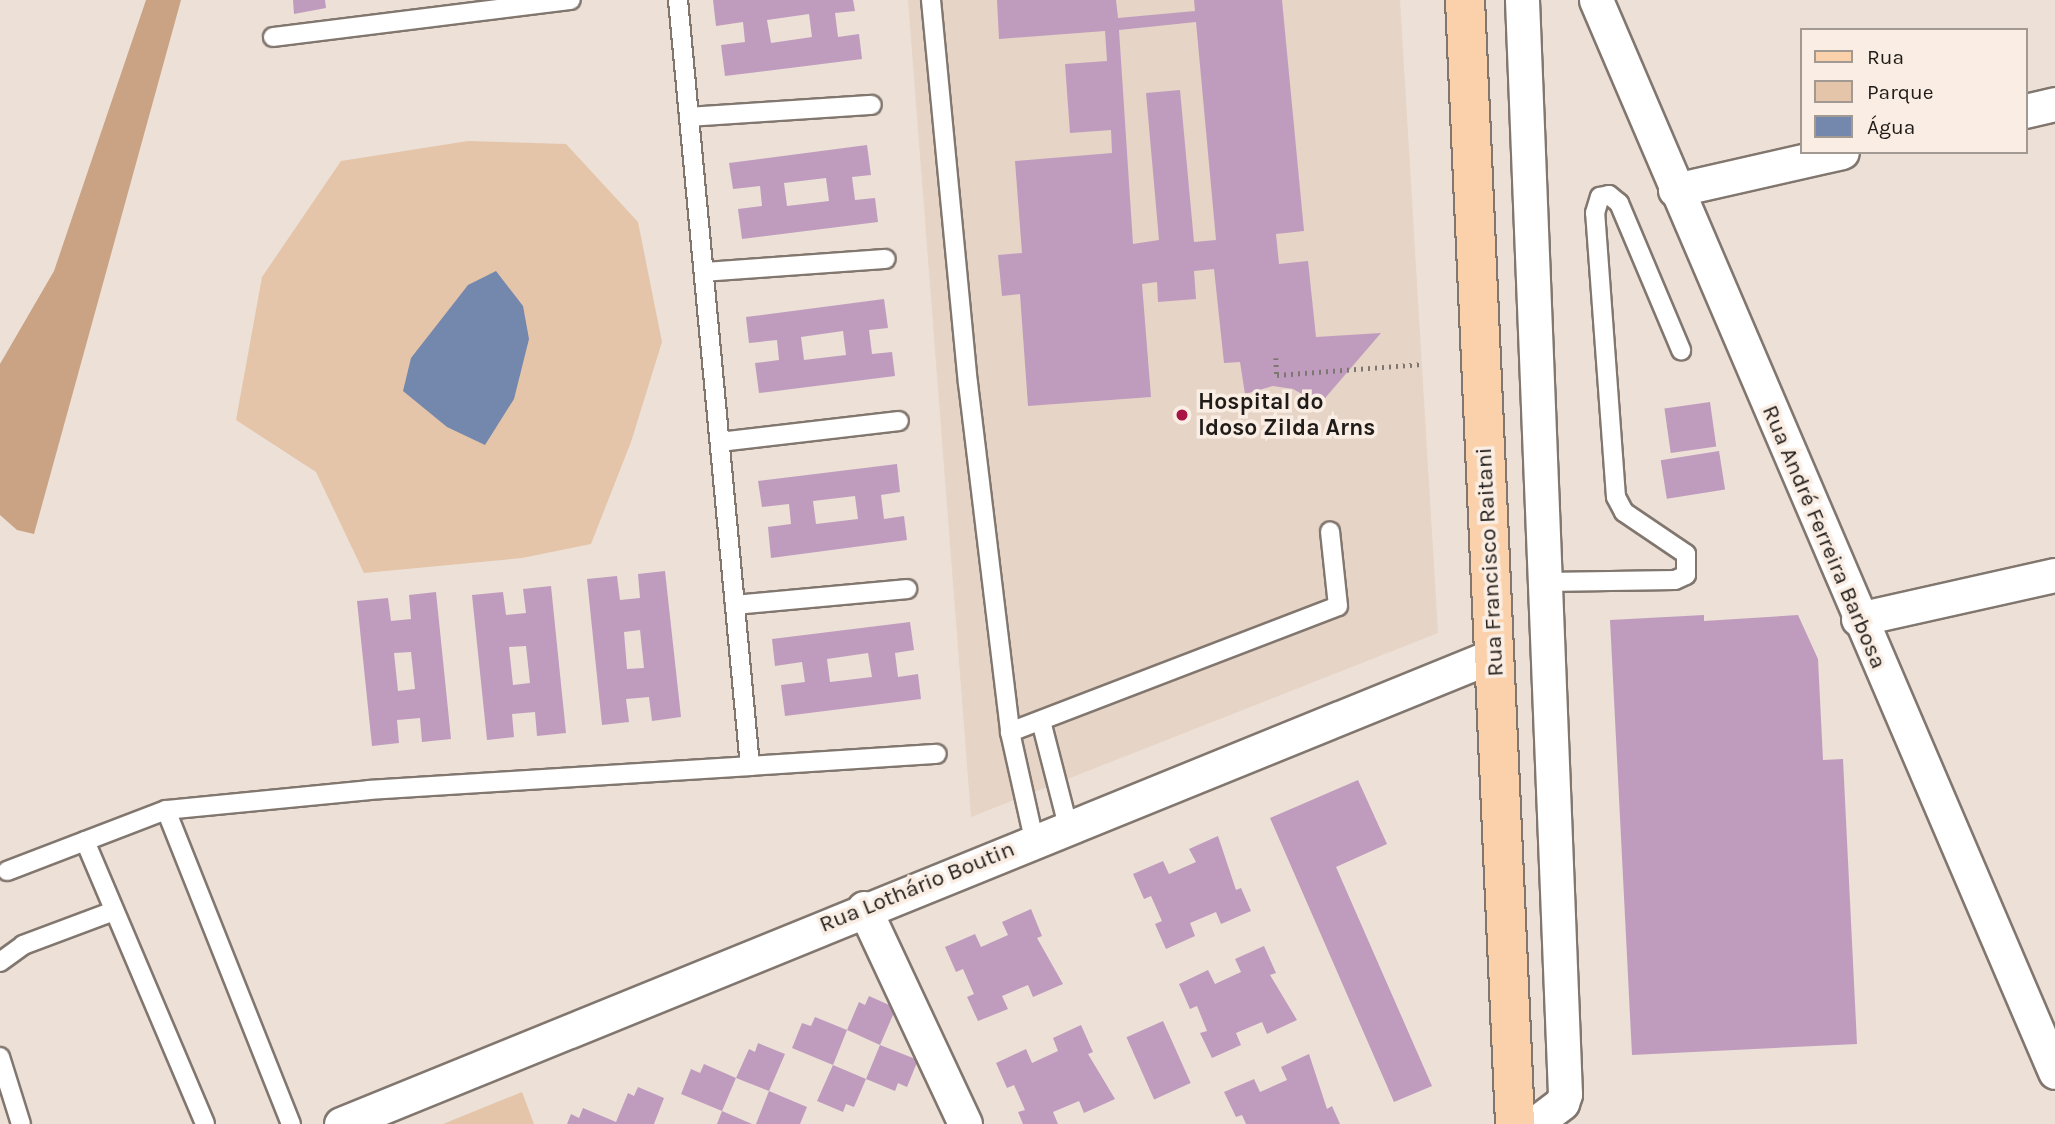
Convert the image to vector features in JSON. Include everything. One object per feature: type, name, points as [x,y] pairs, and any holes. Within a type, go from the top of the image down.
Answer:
[{"type":"main road","name":"Rua Francisco Raitani","points":[[1465,0],[1515,1124]]},
{"type":"street","points":[[1522,0],[1565,1094],[1562,1103],[1534,1124]]},
{"type":"street","name":"Rua André Ferreira Barbosa","points":[[1596,0],[1858,619],[2052,1058]]},
{"type":"street","points":[[2027,111],[2055,104]]},
{"type":"street","points":[[1675,190],[1833,154]]},
{"type":"street","points":[[1858,619],[2055,575]]},
{"type":"street","name":"Rua Lothário Boutin","points":[[341,1124],[1068,825],[1494,655]]},
{"type":"street","points":[[864,908],[965,1124]]},
{"type":"lane","points":[[273,37],[572,0]]},
{"type":"lane","points":[[678,0],[750,766]]},
{"type":"lane","points":[[931,0],[968,383],[1010,732],[1034,839]]},
{"type":"lane","points":[[689,117],[872,105]]},
{"type":"lane","points":[[1546,582],[1675,580],[1686,575],[1686,554],[1624,512],[1616,497],[1595,214],[1600,197],[1609,195],[1619,203],[1681,350]]},
{"type":"lane","points":[[704,271],[886,259]]},
{"type":"lane","points":[[720,442],[899,421]]},
{"type":"lane","points":[[1010,732],[1338,606],[1330,531]]},
{"type":"lane","points":[[734,605],[907,589]]},
{"type":"lane","points":[[1041,721],[1068,825]]},
{"type":"lane","points":[[7,871],[166,810],[369,790],[937,754]]},
{"type":"lane","points":[[166,810],[291,1124]]},
{"type":"lane","points":[[85,841],[205,1124]]},
{"type":"lane","points":[[0,962],[23,945],[114,911]]},
{"type":"lane","points":[[0,1057],[22,1124]]},
{"type":"path","points":[[1276,358],[1277,375],[1422,364]]},
{"type":"shaded area","points":[[146,0],[181,0],[34,534],[17,530],[0,515],[0,364],[54,271]]},
{"type":"shaded area","name":"Hospital do Idoso Zilda Arns","points":[[908,0],[1400,0],[1438,633],[971,817]]},
{"type":"green space","points":[[468,141],[566,144],[638,222],[662,342],[631,442],[591,544],[522,558],[364,573],[316,472],[236,420],[262,277],[341,161]]},
{"type":"green space","points":[[522,1092],[534,1124],[443,1124]]},
{"type":"water","points":[[496,271],[523,306],[529,339],[514,399],[485,445],[447,427],[403,391],[411,358],[468,285]]},
{"type":"building","points":[[293,0],[325,0],[326,8],[294,14]]},
{"type":"building","points":[[713,0],[853,0],[855,11],[835,13],[838,37],[859,34],[862,59],[725,76],[721,45],[745,42],[743,22],[716,26]],"holes":[[[809,14],[812,37],[771,43],[767,20]]]},
{"type":"building","points":[[997,0],[1116,0],[1118,18],[1195,11],[1194,0],[1282,0],[1304,231],[1276,234],[1279,264],[1308,261],[1316,337],[1381,333],[1320,404],[1293,389],[1273,386],[1245,394],[1240,362],[1224,363],[1214,269],[1194,271],[1196,299],[1158,302],[1157,282],[1142,284],[1151,397],[1028,406],[1020,294],[1002,296],[998,255],[1022,253],[1015,161],[1112,153],[1111,130],[1070,133],[1065,64],[1107,61],[1105,31],[999,39]],"holes":[[[1196,22],[1216,240],[1194,242],[1180,90],[1146,93],[1159,240],[1133,244],[1119,30]]]},
{"type":"building","points":[[867,145],[871,175],[852,177],[855,200],[875,198],[878,222],[742,239],[738,209],[762,206],[760,186],[733,189],[729,163]],"holes":[[[826,178],[829,201],[787,206],[784,183]]]},
{"type":"building","points":[[884,299],[888,328],[869,330],[872,354],[892,352],[895,376],[759,393],[755,363],[779,360],[777,340],[749,343],[746,317]],"holes":[[[843,331],[846,355],[804,360],[801,337]]]},
{"type":"building","points":[[1710,402],[1716,447],[1671,453],[1664,408]]},
{"type":"building","points":[[1719,451],[1725,490],[1667,499],[1661,460]]},
{"type":"building","points":[[897,464],[900,492],[881,495],[884,519],[904,516],[907,540],[771,558],[768,527],[791,524],[789,504],[762,507],[758,481]],"holes":[[[855,496],[858,519],[816,524],[813,501]]]},
{"type":"building","points":[[665,571],[681,717],[652,721],[649,697],[626,699],[629,722],[602,725],[587,579],[617,576],[620,600],[640,598],[638,574]],"holes":[[[640,630],[644,668],[627,669],[624,632]]]},
{"type":"building","points":[[551,586],[566,733],[537,736],[535,712],[512,714],[514,737],[487,740],[472,595],[503,592],[506,615],[526,613],[523,589]],"holes":[[[526,646],[530,683],[513,685],[509,647]]]},
{"type":"building","points":[[436,592],[451,739],[422,742],[420,718],[397,720],[399,743],[372,746],[357,601],[388,598],[391,621],[411,619],[409,595]],"holes":[[[411,652],[415,689],[398,691],[394,653]]]},
{"type":"building","points":[[1704,615],[1704,621],[1798,615],[1818,659],[1823,760],[1843,759],[1857,1044],[1632,1055],[1610,620]]},
{"type":"building","points":[[910,622],[914,650],[895,653],[898,677],[918,674],[921,699],[785,716],[781,685],[805,682],[802,662],[775,666],[772,639]],"holes":[[[868,653],[872,677],[830,682],[827,659]]]},
{"type":"building","points":[[1358,780],[1387,844],[1336,867],[1432,1086],[1394,1102],[1270,818]]},
{"type":"building","points":[[1218,836],[1236,890],[1241,888],[1251,911],[1221,924],[1216,912],[1190,923],[1195,936],[1166,949],[1155,924],[1162,921],[1151,896],[1144,899],[1133,874],[1163,861],[1169,874],[1196,862],[1189,849]]},
{"type":"building","points":[[1031,909],[1042,936],[1037,938],[1063,984],[1033,997],[1028,985],[1002,996],[1008,1009],[978,1021],[967,997],[974,994],[963,969],[956,972],[945,947],[975,934],[981,947],[1008,935],[1002,922]]},
{"type":"building","points":[[1264,946],[1276,973],[1270,975],[1297,1020],[1267,1034],[1262,1022],[1236,1033],[1241,1045],[1212,1058],[1200,1033],[1207,1031],[1197,1006],[1190,1009],[1179,984],[1208,970],[1215,984],[1241,972],[1235,959]]},
{"type":"building","points":[[869,996],[896,1008],[880,1045],[847,1030],[859,1002],[865,1005]]},
{"type":"building","points":[[815,1017],[847,1030],[833,1065],[792,1048],[802,1023],[811,1026]]},
{"type":"building","points":[[1163,1021],[1191,1083],[1154,1099],[1126,1037]]},
{"type":"building","points":[[1081,1025],[1093,1052],[1088,1054],[1115,1099],[1084,1113],[1079,1101],[1053,1112],[1058,1124],[1023,1124],[1018,1112],[1025,1110],[1014,1085],[1007,1088],[996,1063],[1026,1049],[1032,1063],[1058,1051],[1053,1038]]},
{"type":"building","points":[[758,1043],[785,1054],[769,1091],[736,1078],[749,1049],[755,1052]]},
{"type":"building","points":[[880,1045],[918,1060],[907,1087],[898,1083],[895,1091],[866,1079]]},
{"type":"building","points":[[1309,1054],[1327,1109],[1332,1106],[1340,1124],[1246,1124],[1242,1115],[1236,1117],[1224,1092],[1254,1079],[1260,1092],[1287,1080],[1281,1067]]},
{"type":"building","points":[[704,1064],[736,1078],[722,1111],[681,1094],[691,1069],[700,1073]]},
{"type":"building","points":[[833,1065],[866,1079],[854,1107],[846,1104],[843,1112],[817,1101]]},
{"type":"building","points":[[638,1087],[664,1098],[654,1124],[567,1124],[571,1114],[579,1118],[583,1108],[616,1122],[628,1093],[634,1096]]},
{"type":"building","points":[[769,1091],[807,1107],[800,1124],[756,1124]]},
{"type":"building","points":[[722,1111],[752,1124],[717,1124]]},
{"type":"place","name":"Hospital do Idoso Zilda Arns","points":[[1182,415]]}]
